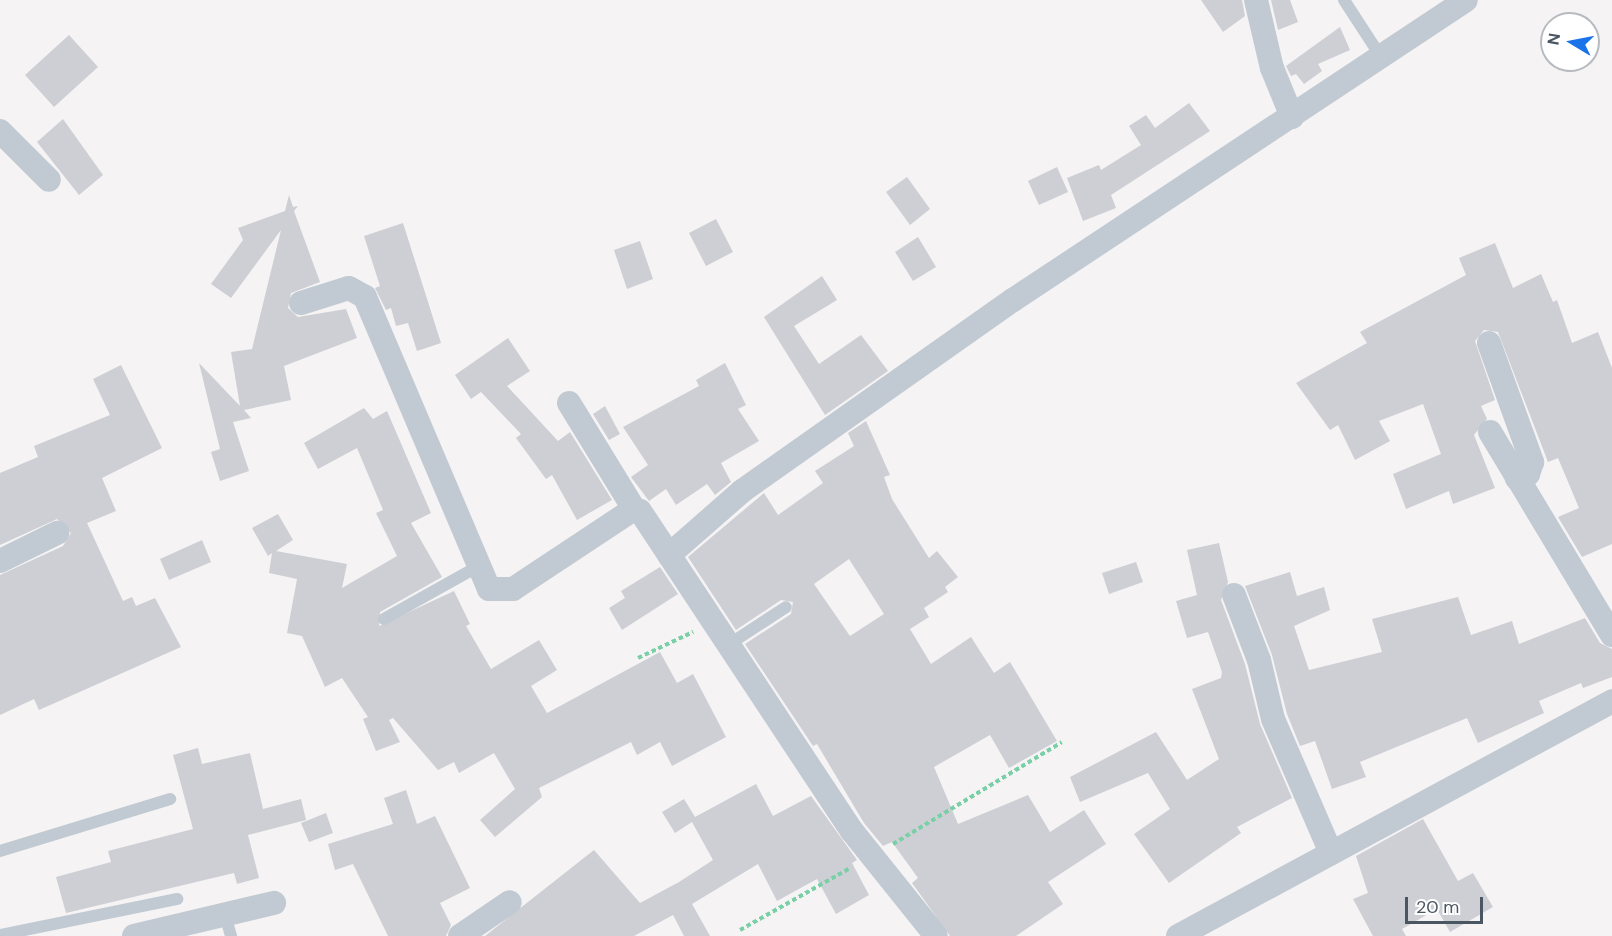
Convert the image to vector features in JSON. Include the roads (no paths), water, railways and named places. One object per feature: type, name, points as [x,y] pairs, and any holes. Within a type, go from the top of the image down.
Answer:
[{"type":"street","points":[[1256,0],[1272,68],[1292,117]]},
{"type":"street","points":[[669,555],[742,491],[1013,300],[1151,204],[1292,117],[1466,0]]},
{"type":"street","points":[[0,131],[49,180]]},
{"type":"street","points":[[301,303],[349,288],[365,297],[477,567],[489,589],[504,593],[634,509]]},
{"type":"street","points":[[1489,343],[1532,462],[1528,474],[1517,478]]},
{"type":"street","points":[[569,404],[634,509],[669,555],[871,857],[936,936]]},
{"type":"street","points":[[1490,432],[1612,634]]},
{"type":"street","points":[[0,561],[57,533]]},
{"type":"street","points":[[1234,595],[1259,660],[1273,719],[1330,853]]},
{"type":"street","points":[[1178,936],[1612,701]]},
{"type":"street","points":[[460,936],[510,902]]},
{"type":"street","points":[[134,936],[228,925],[274,903]]},
{"type":"lane","points":[[1344,0],[1381,57]]},
{"type":"lane","points":[[384,619],[477,567]]},
{"type":"lane","points":[[728,645],[786,607]]},
{"type":"lane","points":[[0,851],[170,800]]},
{"type":"lane","points":[[0,935],[177,898]]}]
